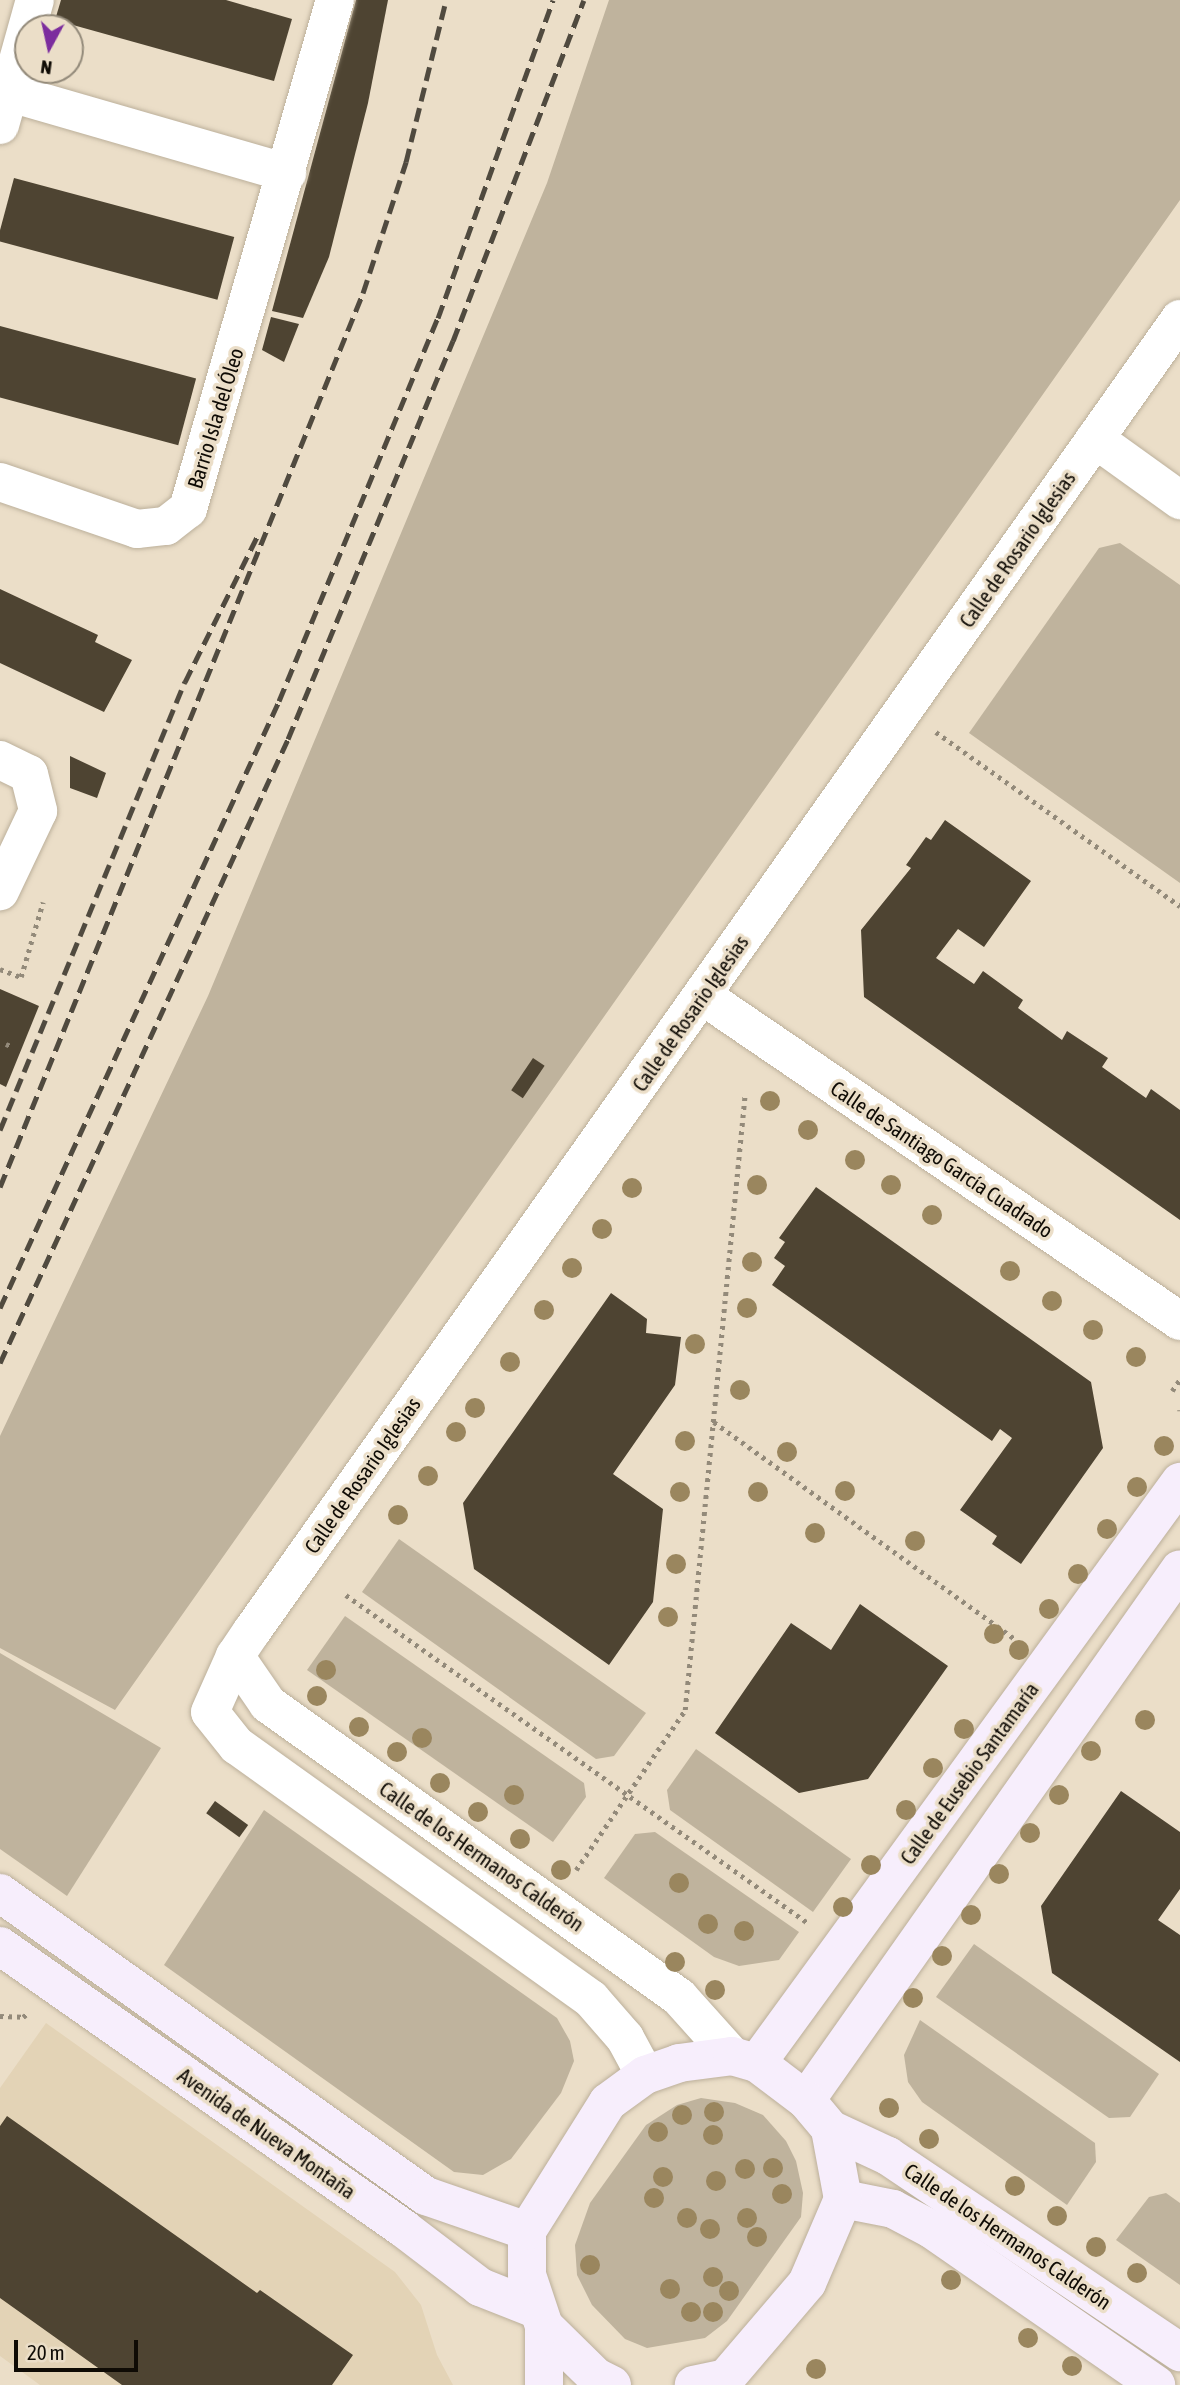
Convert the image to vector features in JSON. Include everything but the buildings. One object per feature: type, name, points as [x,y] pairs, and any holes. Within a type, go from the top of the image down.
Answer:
[{"type":"main road","name":"Calle de Eusebio Santamaría","points":[[745,2059],[1180,1482]]},
{"type":"main road","points":[[716,2383],[807,2283],[843,2199],[818,2115],[1180,1569]]},
{"type":"main road","name":"Avenida de Nueva Montaña","points":[[0,1893],[426,2196],[527,2231]]},
{"type":"main road","name":"Avenida de Nueva Montaña","points":[[0,1946],[404,2229],[480,2287],[541,2318]]},
{"type":"main road","points":[[544,2385],[541,2318],[527,2275],[527,2231],[608,2102],[645,2075],[679,2063],[745,2059]]},
{"type":"main road","name":"Calle de los Hermanos Calderón","points":[[745,2059],[818,2115],[888,2157],[1180,2352]]},
{"type":"main road","name":"Calle de los Hermanos Calderón","points":[[843,2199],[893,2209],[931,2229],[1156,2385]]},
{"type":"main road","points":[[541,2318],[596,2377],[612,2385]]},
{"type":"street","points":[[35,0],[3,103],[287,173]]},
{"type":"street","name":"Barrio Isla del Óleo","points":[[0,482],[137,529],[166,526],[188,509],[335,0]]},
{"type":"street","name":"Calle de Rosario Iglesias","points":[[645,2075],[625,2039],[590,1999],[237,1746],[210,1712],[234,1656],[1180,319]]},
{"type":"street","points":[[1095,439],[1180,500]]},
{"type":"street","points":[[0,761],[29,774],[36,788],[38,811],[0,891]]},
{"type":"street","name":"Calle de Santiago García Cuadrado","points":[[703,996],[1180,1321]]},
{"type":"street","name":"Calle de los Hermanos Calderón","points":[[234,1656],[268,1704],[679,1997],[745,2059]]},
{"type":"path","points":[[904,709],[1180,906]]},
{"type":"path","points":[[576,1870],[685,1710],[745,1094]]},
{"type":"path","points":[[1172,1391],[1180,1379]]},
{"type":"path","points":[[713,1422],[1017,1640]]},
{"type":"path","points":[[346,1595],[816,1928]]},
{"type":"shaded area","points":[[609,0],[1180,0],[1180,200],[115,1710],[0,1648],[0,1436],[208,996],[547,183]]},
{"type":"shaded area","points":[[1120,543],[1180,585],[1180,883],[969,733],[1099,548]]},
{"type":"shaded area","points":[[399,1539],[646,1713],[614,1756],[596,1759],[362,1592]]},
{"type":"shaded area","points":[[345,1616],[584,1783],[586,1797],[553,1842],[307,1670]]},
{"type":"shaded area","points":[[0,1653],[161,1748],[67,1896],[0,1849]]},
{"type":"shaded area","points":[[696,1749],[851,1859],[813,1912],[670,1810],[667,1790]]},
{"type":"shaded area","points":[[264,1810],[557,2018],[570,2041],[574,2061],[561,2093],[511,2159],[483,2175],[454,2172],[164,1965]]},
{"type":"shaded area","points":[[655,1832],[799,1932],[779,1960],[739,1966],[714,1957],[604,1878],[635,1834]]},
{"type":"shaded area","points":[[974,1944],[1159,2074],[1130,2117],[1109,2118],[936,1997]]},
{"type":"shaded area","points":[[920,2020],[1095,2143],[1096,2162],[1067,2205],[922,2102],[908,2082],[904,2055]]},
{"type":"shaded area","points":[[46,2023],[395,2272],[421,2305],[437,2355],[453,2385],[40,2385],[0,2356],[0,2088]]},
{"type":"shaded area","points":[[701,2098],[735,2103],[763,2115],[786,2141],[796,2161],[803,2193],[801,2217],[727,2321],[705,2338],[647,2348],[625,2339],[592,2305],[577,2275],[575,2245],[590,2203],[646,2125],[677,2105]]},
{"type":"shaded area","points":[[1166,2193],[1180,2203],[1180,2285],[1116,2240],[1149,2197]]},
{"type":"railway","points":[[0,1187],[363,293],[406,162],[446,0]]},
{"type":"railway","points":[[0,1308],[279,701],[438,318],[553,0]]},
{"type":"railway","points":[[0,1363],[288,739],[453,341],[584,0]]},
{"type":"railway","points":[[0,1130],[185,682],[257,537]]}]
